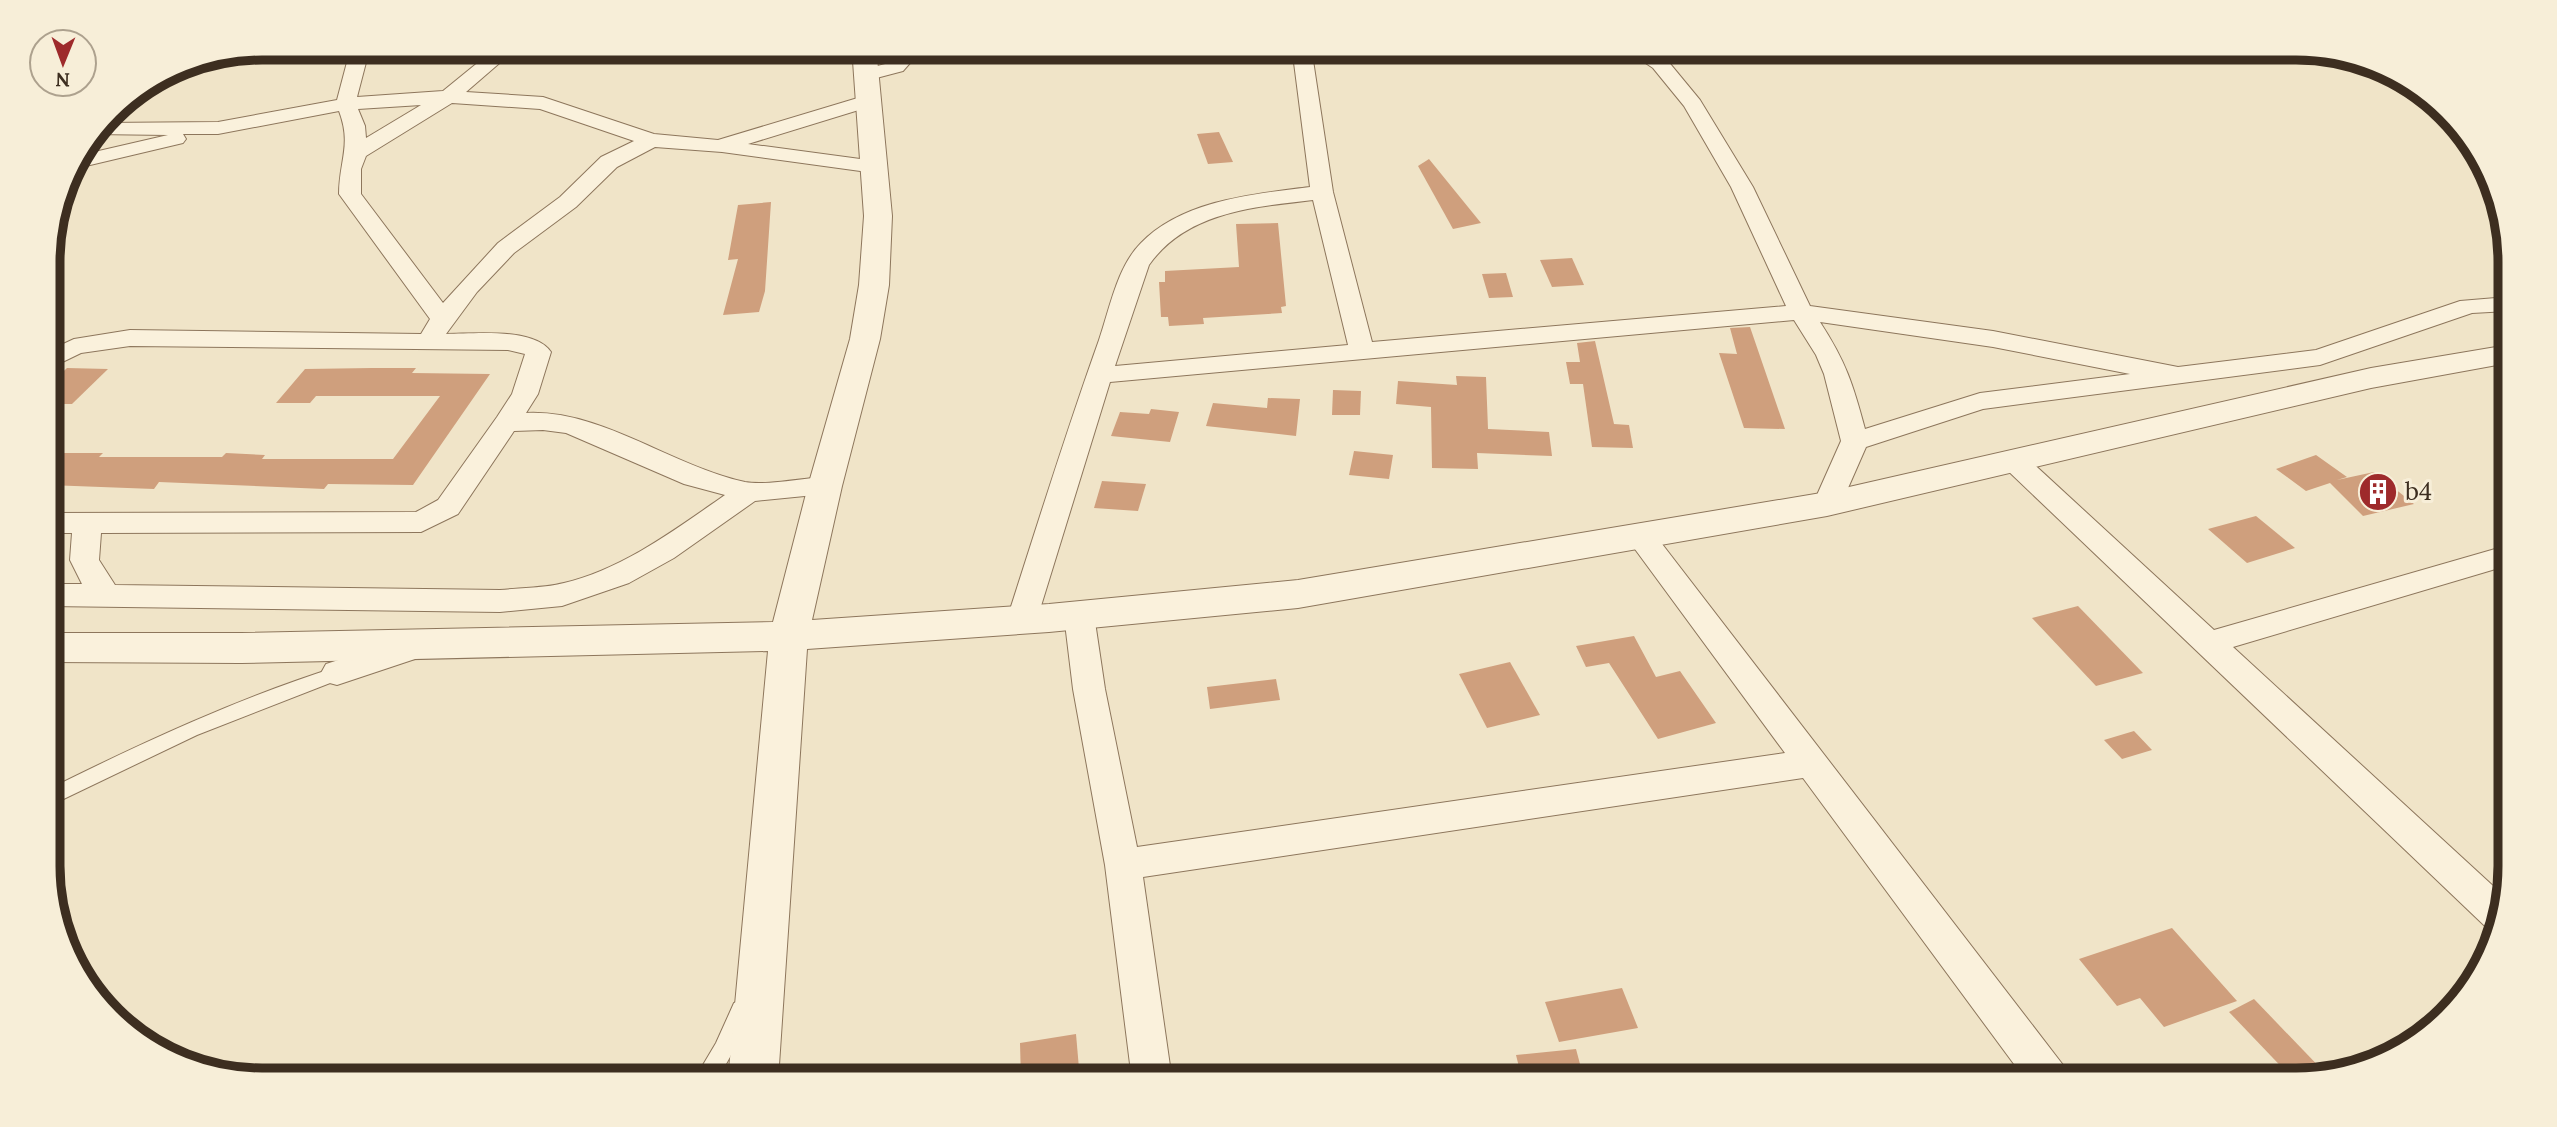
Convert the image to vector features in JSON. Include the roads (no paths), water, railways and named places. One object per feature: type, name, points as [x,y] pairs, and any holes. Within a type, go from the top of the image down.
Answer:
[{"type":"street","points":[[357,59],[346,104],[355,126],[357,153],[350,169],[350,194],[435,330]]},
{"type":"street","points":[[357,153],[448,97],[494,59]]},
{"type":"street","points":[[719,146],[866,74],[896,67],[904,59]]},
{"type":"street","points":[[1303,59],[1322,192],[1362,351]]},
{"type":"street","points":[[1651,59],[1660,64],[1693,104],[1742,187],[1801,312],[1829,355],[1837,374],[1856,441],[1827,505]]},
{"type":"street","points":[[754,1068],[789,636],[825,486],[865,339],[874,285],[878,216],[866,74]]},
{"type":"street","points":[[87,160],[218,128],[346,104],[448,97],[543,103],[595,123],[652,140],[875,167]]},
{"type":"street","points":[[110,129],[218,128]]},
{"type":"street","points":[[435,330],[506,248],[568,202],[609,162],[652,140]]},
{"type":"street","points":[[1021,619],[1137,265],[1159,239],[1195,216],[1247,201],[1322,192]]},
{"type":"street","points":[[1856,441],[1980,401],[2320,357],[2469,306],[2498,305]]},
{"type":"street","points":[[1099,376],[1801,312],[1993,340],[2182,376]]},
{"type":"street","points":[[60,355],[74,347],[130,338],[435,330],[531,346],[538,352],[525,394],[448,507],[421,522],[60,522]]},
{"type":"street","points":[[59,647],[241,648],[789,636],[1079,615],[1298,594],[1639,534],[1827,505],[2371,378],[2498,356]]},
{"type":"street","points":[[506,422],[543,421],[571,425],[694,477],[748,492],[825,486]]},
{"type":"street","points":[[2015,462],[2493,909]]},
{"type":"street","points":[[59,595],[500,601],[569,594],[623,572],[686,537],[748,492]]},
{"type":"street","points":[[91,521],[83,541],[85,567],[105,594]]},
{"type":"street","points":[[1639,534],[2040,1067]]},
{"type":"street","points":[[2208,643],[2498,558]]},
{"type":"street","points":[[1079,615],[1089,689],[1123,865],[1150,1068]]},
{"type":"street","points":[[337,673],[430,643]]},
{"type":"street","points":[[1123,865],[1812,763]]},
{"type":"lane","points":[[59,794],[184,732],[265,697],[337,673]]},
{"type":"lane","points":[[712,1068],[762,962]]},
{"type":"place","name":"b4","points":[[2378,492]]}]
